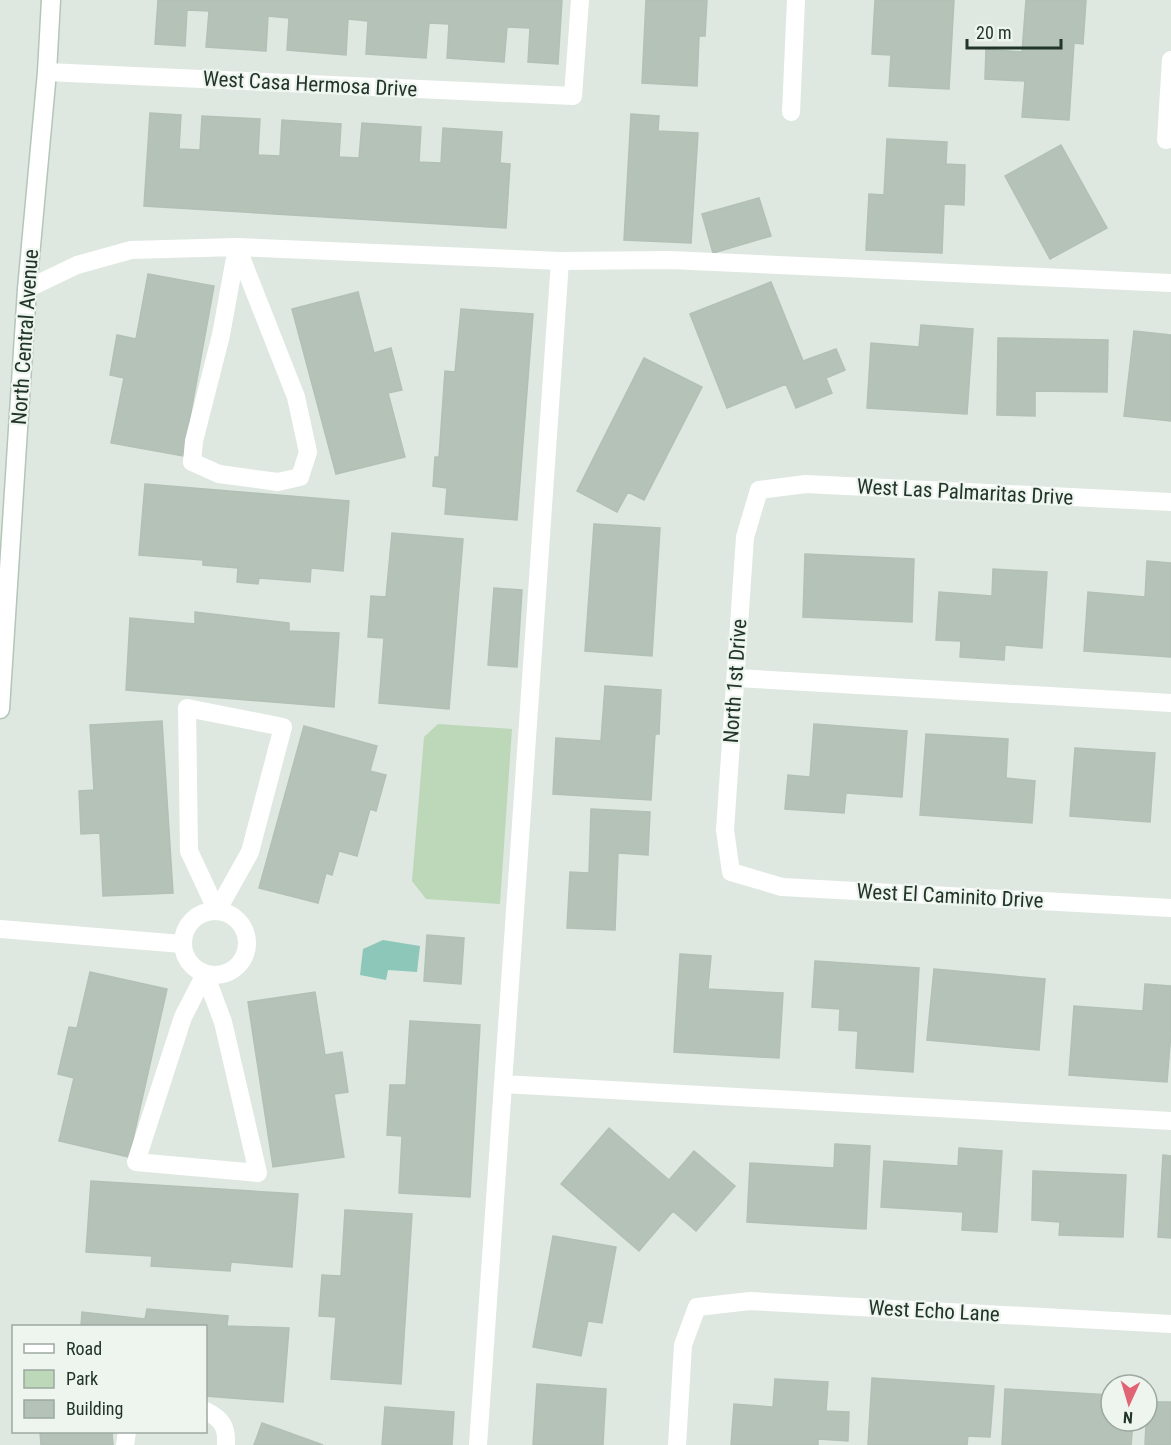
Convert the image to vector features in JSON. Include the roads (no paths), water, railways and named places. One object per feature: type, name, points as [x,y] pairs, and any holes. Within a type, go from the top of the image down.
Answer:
[{"type":"street","name":"North Central Avenue","points":[[0,709],[27,289],[47,72],[51,0]]},
{"type":"street","name":"West Casa Hermosa Drive","points":[[47,72],[573,96],[580,0]]},
{"type":"street","points":[[791,112],[796,0]]},
{"type":"street","points":[[1166,140],[1171,60]]},
{"type":"street","points":[[27,289],[77,265],[131,250],[237,247],[560,261],[670,260],[1171,283]]},
{"type":"street","points":[[237,247],[296,397],[308,452],[300,477],[278,482],[219,474],[192,462],[194,441],[221,335],[237,247]]},
{"type":"street","points":[[478,1445],[505,1084],[560,261]]},
{"type":"street","name":"West Las Palmaritas Drive","points":[[759,490],[806,484],[1171,502]]},
{"type":"street","name":"North 1st Drive","points":[[731,872],[725,830],[745,537],[759,490]]},
{"type":"street","points":[[735,678],[1171,703]]},
{"type":"street","points":[[187,708],[283,727],[250,852],[217,911],[189,852],[187,708]]},
{"type":"street","name":"West El Caminito Drive","points":[[731,872],[782,887],[1171,908]]},
{"type":"street","points":[[217,911],[236,918],[243,925],[248,944],[246,954],[234,970],[215,975],[205,974],[189,962],[182,944],[183,935],[192,920],[200,914],[217,911]]},
{"type":"street","points":[[0,929],[182,944]]},
{"type":"street","points":[[205,974],[223,1022],[258,1173],[136,1162],[183,1017],[205,974]]},
{"type":"street","points":[[505,1084],[1171,1121]]},
{"type":"street","name":"West Echo Lane","points":[[677,1445],[683,1345],[697,1307],[750,1301],[1171,1324]]},
{"type":"street","points":[[207,1412],[218,1417],[227,1431],[226,1445]]},
{"type":"water","points":[[383,940],[420,946],[417,972],[388,970],[386,980],[360,975],[363,949]]}]
